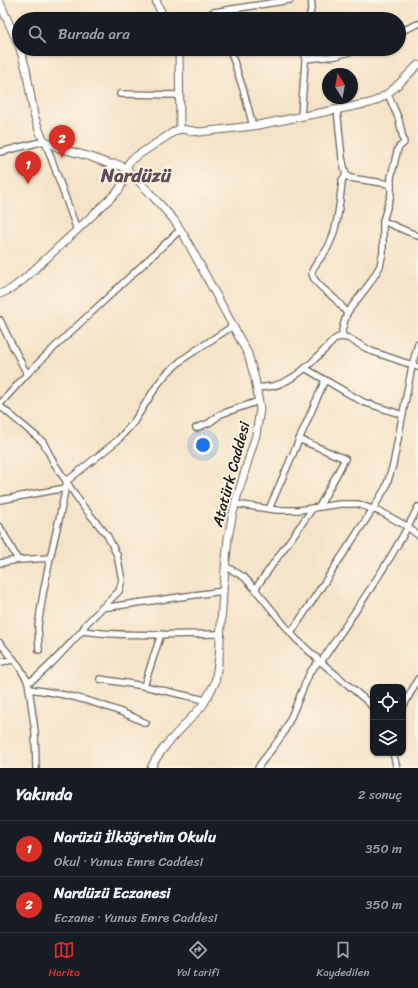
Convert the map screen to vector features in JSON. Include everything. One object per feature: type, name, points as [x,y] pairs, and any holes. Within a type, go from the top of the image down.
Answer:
[{"type":"street","points":[[156,0],[161,12]]},
{"type":"street","points":[[214,12],[290,0]]},
{"type":"street","points":[[310,12],[311,0]]},
{"type":"street","points":[[0,3],[12,30]]},
{"type":"street","points":[[406,29],[418,24]]},
{"type":"street","points":[[22,56],[36,123],[42,138],[45,141],[77,230]]},
{"type":"street","points":[[179,56],[180,129]]},
{"type":"street","points":[[232,56],[253,126]]},
{"type":"street","points":[[301,117],[305,56]]},
{"type":"street","points":[[305,59],[336,56]]},
{"type":"street","points":[[0,294],[11,289],[23,280],[119,190],[124,180],[128,164],[132,159],[167,136],[180,129],[200,132],[253,126],[370,103],[388,94],[418,65]]},
{"type":"street","points":[[120,94],[180,95]]},
{"type":"street","points":[[343,337],[342,330],[347,313],[370,283],[380,266],[383,252],[383,221],[391,194],[391,177],[398,148],[404,143],[399,120],[388,94]]},
{"type":"street","points":[[337,109],[342,158],[346,175],[350,178],[383,182],[391,186]]},
{"type":"street","points":[[0,152],[45,141],[59,148],[109,164],[117,164],[127,169]]},
{"type":"street","points":[[109,164],[124,180]]},
{"type":"street","name":"Atatürk Caddesi","points":[[127,169],[148,190],[174,220],[180,230],[250,360],[259,401],[259,419],[256,435],[235,504],[228,538],[223,591],[220,657],[215,683],[197,712],[166,746],[155,760],[152,768]]},
{"type":"street","points":[[346,175],[342,180],[336,230],[328,247],[311,272],[316,281],[347,313]]},
{"type":"street","points":[[383,221],[418,236]]},
{"type":"street","points":[[28,682],[32,681],[41,674],[82,631],[86,624],[101,608],[119,591],[122,580],[117,555],[107,535],[82,506],[54,464],[43,442],[0,405],[27,374],[63,339],[180,230]]},
{"type":"street","points":[[0,320],[27,374]]},
{"type":"street","points":[[66,481],[118,440],[133,423],[158,384],[167,373],[183,359],[233,326]]},
{"type":"street","points":[[257,388],[274,386],[289,380],[315,360],[335,339],[339,337],[348,338],[371,351],[415,367]]},
{"type":"street","points":[[291,632],[386,487],[402,414],[415,367],[418,344]]},
{"type":"street","points":[[305,368],[363,402],[402,414]]},
{"type":"street","points":[[269,509],[324,380]]},
{"type":"street","points":[[196,428],[208,423],[221,414],[259,401]]},
{"type":"street","points":[[255,589],[316,507],[345,459],[299,438]]},
{"type":"street","points":[[39,650],[38,626],[50,558],[66,488],[66,481]]},
{"type":"street","points":[[0,500],[66,488]]},
{"type":"street","points":[[235,504],[276,510],[299,510],[340,504],[358,504],[383,514],[408,527],[418,535]]},
{"type":"street","points":[[258,768],[283,734],[310,672],[320,662],[390,558],[418,507]]},
{"type":"street","points":[[0,527],[18,560]]},
{"type":"street","points":[[0,562],[50,558]]},
{"type":"street","points":[[225,566],[244,577],[295,638],[320,662],[370,704]]},
{"type":"street","points":[[101,608],[223,591]]},
{"type":"street","points":[[82,631],[103,634],[221,634]]},
{"type":"street","points":[[144,686],[161,634]]},
{"type":"street","points":[[0,643],[19,666],[28,682],[35,732],[36,768]]},
{"type":"street","points":[[0,662],[14,660]]},
{"type":"street","points":[[100,679],[144,686],[205,700]]},
{"type":"street","points":[[406,701],[418,679]]},
{"type":"street","points":[[29,689],[94,702],[130,715],[146,723]]},
{"type":"street","points":[[394,756],[397,768]]},
{"type":"place","name":"Nardüzü Eczanesi","points":[[62,158]]},
{"type":"place","name":"Narüzü İlköğretim Okulu","points":[[28,184]]},
{"type":"district","name":"Nardüzü","points":[[136,175]]}]
